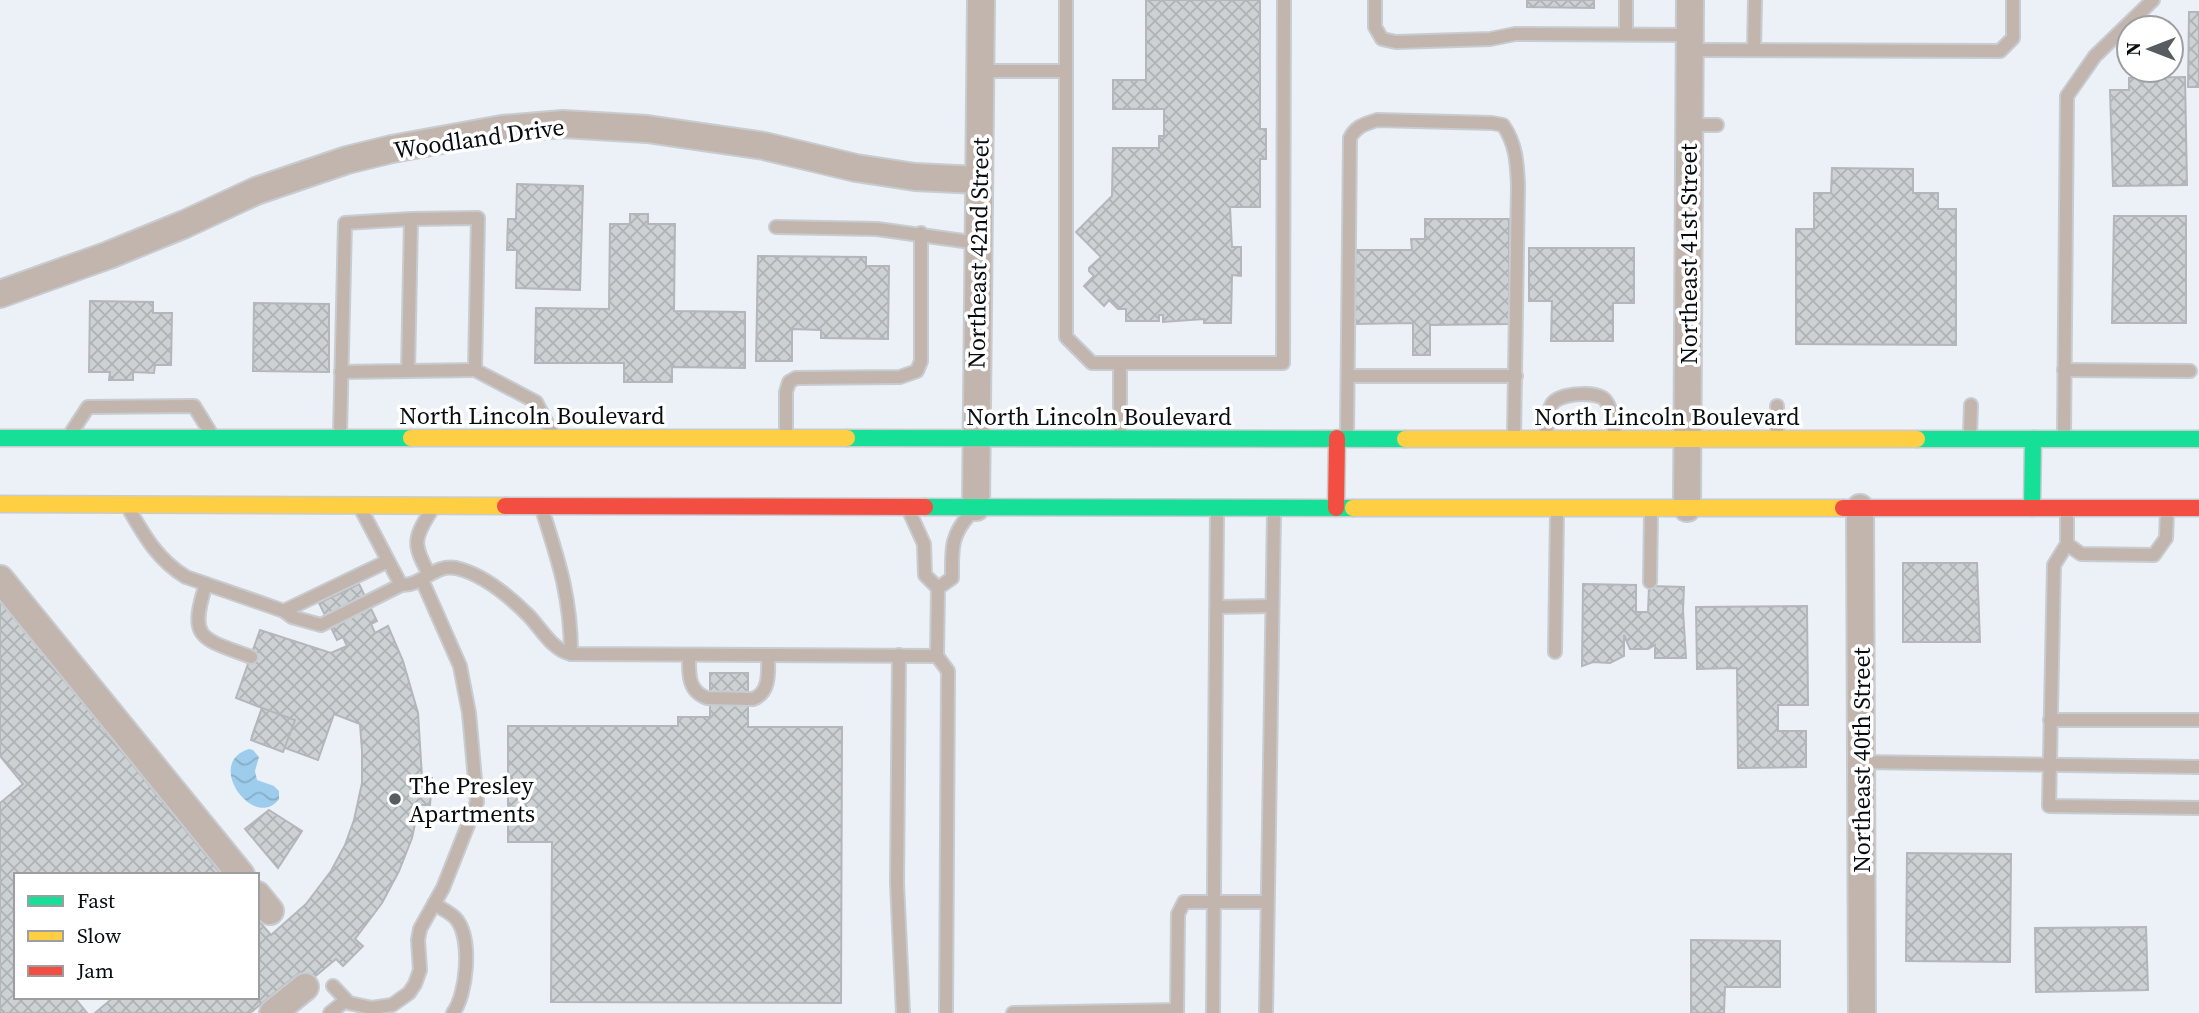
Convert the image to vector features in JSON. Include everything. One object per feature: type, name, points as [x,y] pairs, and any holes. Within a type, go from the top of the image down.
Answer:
[{"type":"main road","points":[[1336,508],[1342,438]]},
{"type":"main road","name":"North Lincoln Boulevard","points":[[0,439],[2199,439]]},
{"type":"main road","points":[[2032,508],[2033,439]]},
{"type":"main road","points":[[0,504],[2199,508]]},
{"type":"street","name":"Northeast 42nd Street","points":[[976,507],[981,0]]},
{"type":"street","name":"Northeast 41st Street","points":[[1687,508],[1690,0]]},
{"type":"street","name":"Woodland Drive","points":[[0,294],[173,229],[256,191],[346,160],[502,129],[562,124],[646,129],[764,146],[856,168],[915,177],[979,180]]},
{"type":"street","name":"Northeast 40th Street","points":[[1860,508],[1862,1013]]},
{"type":"street","points":[[0,579],[239,873]]},
{"type":"street","points":[[273,1013],[305,987]]},
{"type":"lane","points":[[1066,0],[1066,337],[1092,363],[1283,363],[1284,0]]},
{"type":"lane","points":[[1375,0],[1375,27],[1382,39],[1396,42],[1490,39],[1515,34],[1626,34],[1754,50],[2000,51],[2013,37],[2013,0]]},
{"type":"lane","points":[[1626,0],[1626,34]]},
{"type":"lane","points":[[1754,50],[1755,0]]},
{"type":"lane","points":[[2064,439],[2067,96],[2095,55],[2152,0]]},
{"type":"lane","points":[[980,71],[1066,71]]},
{"type":"lane","points":[[1342,438],[1348,376],[1350,138],[1354,130],[1377,120],[1492,123],[1503,125],[1511,137],[1516,153],[1518,185],[1514,439]]},
{"type":"lane","points":[[1689,125],[1717,125]]},
{"type":"lane","points":[[340,438],[345,223],[478,218],[475,370]]},
{"type":"lane","points":[[408,371],[411,219]]},
{"type":"lane","points":[[776,227],[877,229],[978,243]]},
{"type":"lane","points":[[785,438],[786,392],[789,382],[796,378],[900,377],[917,371],[920,361],[921,233]]},
{"type":"lane","points":[[1120,363],[1120,438]]},
{"type":"lane","points":[[341,372],[475,370],[536,402],[554,438]]},
{"type":"lane","points":[[2064,370],[2190,371]]},
{"type":"lane","points":[[1348,376],[1516,376]]},
{"type":"lane","points":[[1545,439],[1551,405],[1558,397],[1566,395],[1597,396],[1604,399],[1609,407],[1616,439]]},
{"type":"lane","points":[[1970,439],[1971,405]]},
{"type":"lane","points":[[67,439],[88,407],[194,406],[213,438]]},
{"type":"lane","points":[[1777,406],[1777,439]]},
{"type":"lane","points":[[126,505],[164,562],[186,577],[284,611],[292,617],[321,625],[401,585],[412,585],[442,568],[453,568],[465,571],[492,586],[527,614],[557,648],[571,654],[937,656]]},
{"type":"lane","points":[[359,505],[401,585]]},
{"type":"lane","points":[[333,986],[345,1001],[360,1007],[383,1008],[397,1003],[409,993],[421,970],[418,940],[420,929],[450,871],[462,834],[473,815],[477,793],[468,706],[460,666],[416,543],[419,530],[435,505]]},
{"type":"lane","points":[[540,505],[566,589],[571,622],[571,654]]},
{"type":"lane","points":[[907,506],[924,544],[925,575],[938,588],[937,656],[948,671],[946,1013]]},
{"type":"lane","points":[[938,588],[951,578],[954,537],[959,526],[976,507]]},
{"type":"lane","points":[[1213,1013],[1217,508]]},
{"type":"lane","points":[[1266,1013],[1274,508]]},
{"type":"lane","points":[[1555,652],[1557,508]]},
{"type":"lane","points":[[1650,582],[1651,508]]},
{"type":"lane","points":[[2067,508],[2067,544],[2054,565],[2049,806],[2199,808]]},
{"type":"lane","points":[[2067,544],[2081,554],[2154,555],[2166,538],[2167,508]]},
{"type":"lane","points":[[284,611],[388,561]]},
{"type":"lane","points":[[206,584],[197,619],[201,634],[212,642],[251,657]]},
{"type":"lane","points":[[1217,607],[1272,606]]},
{"type":"lane","points":[[690,655],[690,677],[695,692],[706,698],[741,699],[752,699],[763,692],[767,685],[768,655]]},
{"type":"lane","points":[[899,655],[897,883],[903,1013]]},
{"type":"lane","points":[[2050,720],[2199,720]]},
{"type":"lane","points":[[1861,762],[2199,767]]},
{"type":"lane","points":[[1013,1013],[1177,1011],[1178,914],[1184,902],[1267,902]]},
{"type":"lane","points":[[434,904],[453,916],[463,934],[465,981],[461,998],[453,1013]]},
{"type":"lane","points":[[330,1013],[345,1001]]},
{"type":"water","points":[[249,749],[259,757],[255,771],[257,780],[274,786],[279,791],[279,799],[269,807],[258,807],[247,801],[232,780],[231,767],[236,757]]},
{"type":"building","points":[[1146,0],[1260,0],[1260,129],[1266,129],[1266,159],[1260,159],[1260,207],[1230,207],[1232,247],[1241,247],[1241,276],[1232,275],[1231,323],[1204,323],[1204,319],[1163,322],[1163,315],[1159,315],[1159,321],[1126,321],[1126,309],[1118,309],[1109,300],[1104,306],[1084,286],[1094,276],[1089,268],[1101,257],[1076,232],[1112,196],[1113,148],[1159,148],[1159,136],[1164,136],[1164,109],[1113,109],[1113,80],[1146,80]]},
{"type":"building","points":[[1527,0],[1594,0],[1594,8],[1527,7]]},
{"type":"building","points":[[2189,12],[2199,12],[2199,87],[2188,87]]},
{"type":"building","points":[[2185,77],[2187,185],[2113,186],[2110,90],[2129,90],[2129,84],[2185,84]]},
{"type":"building","points":[[1832,168],[1913,169],[1913,193],[1938,193],[1938,209],[1956,209],[1956,345],[1796,344],[1796,229],[1814,229],[1814,193],[1831,193]]},
{"type":"building","points":[[517,184],[583,186],[580,290],[516,288],[517,250],[507,250],[508,219],[516,219]]},
{"type":"building","points":[[630,214],[648,214],[648,224],[675,224],[674,311],[745,312],[745,368],[672,367],[672,382],[624,382],[624,363],[535,363],[536,308],[609,309],[610,224],[630,224]]},
{"type":"building","points":[[2114,216],[2186,216],[2186,323],[2112,323]]},
{"type":"building","points":[[1425,219],[1509,219],[1509,324],[1430,325],[1430,355],[1413,355],[1413,323],[1353,324],[1353,250],[1412,250],[1411,239],[1425,239]]},
{"type":"building","points":[[1529,248],[1634,248],[1634,303],[1613,303],[1613,341],[1551,341],[1552,301],[1529,301]]},
{"type":"building","points":[[758,256],[866,257],[866,266],[889,266],[888,339],[821,338],[821,330],[792,329],[792,361],[756,361]]},
{"type":"building","points":[[90,301],[153,302],[153,313],[172,313],[171,365],[155,365],[154,373],[133,372],[133,380],[109,380],[110,372],[89,372]]},
{"type":"building","points":[[254,303],[329,304],[329,372],[253,371]]},
{"type":"building","points":[[1903,563],[1977,563],[1980,642],[1903,642]]},
{"type":"building","name":"The Presley Apartments","points":[[359,584],[377,621],[371,624],[375,633],[388,626],[403,661],[418,713],[422,777],[432,778],[430,805],[419,805],[412,838],[399,871],[382,903],[355,939],[363,946],[343,966],[336,959],[307,983],[299,973],[250,1013],[95,1013],[112,999],[259,999],[259,921],[271,935],[306,904],[331,871],[354,820],[362,783],[360,724],[334,714],[318,760],[252,736],[262,708],[236,698],[260,630],[331,653],[347,646],[343,637],[337,640],[319,603]]},
{"type":"building","points":[[1583,584],[1636,585],[1636,612],[1648,612],[1649,586],[1684,587],[1686,658],[1655,658],[1655,645],[1648,649],[1630,649],[1624,635],[1624,656],[1610,663],[1593,662],[1582,666]]},
{"type":"building","points":[[0,601],[220,873],[14,873],[14,999],[76,999],[87,1013],[0,1013],[0,803],[23,784],[0,756]]},
{"type":"building","points":[[1807,606],[1808,705],[1778,705],[1778,731],[1806,731],[1806,767],[1738,768],[1737,668],[1697,669],[1696,607]]},
{"type":"building","points":[[710,673],[748,673],[748,727],[842,727],[841,1003],[551,1002],[552,842],[508,842],[508,726],[678,726],[678,717],[710,717]]},
{"type":"building","points":[[262,708],[295,720],[283,752],[251,740]]},
{"type":"building","points":[[269,810],[302,831],[278,868],[245,829]]},
{"type":"building","points":[[1907,853],[2011,854],[2010,962],[1906,961]]},
{"type":"building","points":[[2146,927],[2148,990],[2036,992],[2035,928]]},
{"type":"building","points":[[1691,940],[1780,941],[1780,987],[1725,987],[1724,1013],[1691,1013]]},
{"type":"traffic: fast","points":[[0,438],[411,438]]},
{"type":"traffic: fast","points":[[847,438],[1405,439]]},
{"type":"traffic: fast","points":[[1917,439],[2199,439]]},
{"type":"traffic: fast","points":[[2032,508],[2033,439]]},
{"type":"traffic: fast","points":[[925,507],[1353,508]]},
{"type":"traffic: slow","points":[[411,438],[847,438]]},
{"type":"traffic: slow","points":[[1405,439],[1917,439]]},
{"type":"traffic: slow","points":[[0,504],[505,506]]},
{"type":"traffic: slow","points":[[1353,508],[1843,508]]},
{"type":"traffic: jam","points":[[1336,508],[1337,438]]},
{"type":"traffic: jam","points":[[505,506],[925,507]]},
{"type":"traffic: jam","points":[[1843,508],[2199,508]]},
{"type":"place","name":"The Presley Apartments","points":[[395,799]]}]
